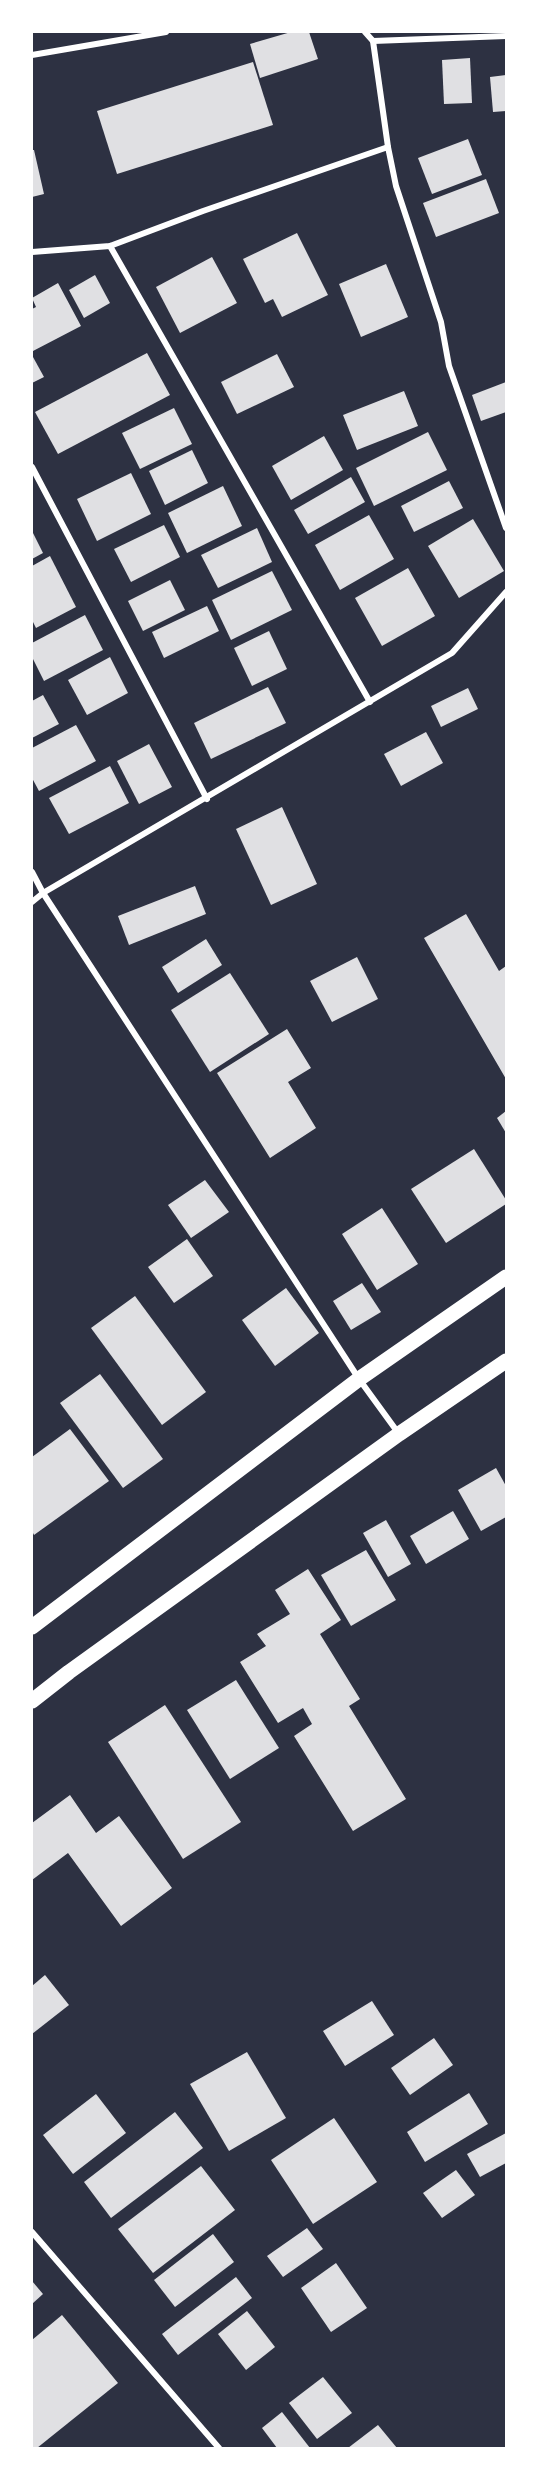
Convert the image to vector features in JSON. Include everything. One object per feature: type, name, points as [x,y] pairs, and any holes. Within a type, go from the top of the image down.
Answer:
[{"type":"main road","points":[[32,1627],[359,1379],[507,1277]]},
{"type":"main road","points":[[32,1701],[78,1665],[399,1434],[507,1361]]},
{"type":"street","points":[[32,55],[166,32]]},
{"type":"street","points":[[365,32],[373,41],[396,186],[441,322],[448,366],[507,528]]},
{"type":"street","points":[[373,41],[507,36]]},
{"type":"street","points":[[32,252],[110,246],[202,211],[388,147]]},
{"type":"street","points":[[110,246],[370,702]]},
{"type":"street","points":[[32,467],[207,799]]},
{"type":"street","points":[[32,902],[43,893],[207,799],[452,653],[507,592]]},
{"type":"street","points":[[32,872],[43,893],[359,1379],[399,1434]]},
{"type":"street","points":[[32,2232],[219,2448]]},
{"type":"building","points":[[291,32],[309,32],[318,59],[260,78],[250,44]]},
{"type":"building","points":[[470,58],[472,103],[444,104],[442,60]]},
{"type":"building","points":[[253,62],[273,125],[117,174],[97,111]]},
{"type":"building","points":[[506,75],[506,111],[493,112],[490,77]]},
{"type":"building","points":[[468,139],[482,175],[432,194],[418,158]]},
{"type":"building","points":[[32,150],[34,150],[44,194],[32,197]]},
{"type":"building","points":[[486,179],[499,213],[436,237],[423,203]]},
{"type":"building","points":[[297,233],[328,295],[282,317],[273,299],[265,303],[243,259]]},
{"type":"building","points":[[212,257],[237,303],[180,333],[156,287]]},
{"type":"building","points":[[386,264],[408,317],[361,337],[339,284]]},
{"type":"building","points":[[95,275],[110,303],[84,318],[69,290]]},
{"type":"building","points":[[58,283],[81,326],[33,351],[32,309],[36,307],[32,298]]},
{"type":"building","points":[[147,353],[170,395],[58,454],[35,412]]},
{"type":"building","points":[[277,354],[294,387],[237,414],[221,382]]},
{"type":"building","points":[[32,358],[44,377],[32,383]]},
{"type":"building","points":[[506,382],[506,412],[481,421],[472,395]]},
{"type":"building","points":[[404,391],[418,426],[357,450],[343,415]]},
{"type":"building","points":[[174,408],[192,444],[140,469],[122,433]]},
{"type":"building","points":[[428,432],[447,470],[374,506],[356,468]]},
{"type":"building","points":[[324,436],[343,470],[291,500],[272,466]]},
{"type":"building","points":[[192,450],[208,483],[165,505],[149,471]]},
{"type":"building","points":[[131,473],[151,514],[97,541],[77,499]]},
{"type":"building","points":[[351,477],[365,502],[308,534],[294,510]]},
{"type":"building","points":[[449,481],[463,508],[414,532],[401,506]]},
{"type":"building","points":[[223,486],[242,526],[187,553],[168,513]]},
{"type":"building","points":[[369,515],[394,559],[340,590],[315,545]]},
{"type":"building","points":[[473,519],[504,571],[459,598],[428,546]]},
{"type":"building","points":[[164,525],[180,557],[131,582],[114,549]]},
{"type":"building","points":[[257,528],[272,562],[218,588],[201,555]]},
{"type":"building","points":[[32,531],[43,553],[32,559]]},
{"type":"building","points":[[50,556],[76,607],[36,628],[32,620],[32,566]]},
{"type":"building","points":[[408,568],[435,616],[382,646],[355,598]]},
{"type":"building","points":[[272,571],[292,610],[231,640],[212,600]]},
{"type":"building","points":[[170,580],[185,610],[143,631],[128,601]]},
{"type":"building","points":[[207,606],[219,631],[164,658],[152,632]]},
{"type":"building","points":[[85,615],[103,650],[44,681],[32,657],[32,643]]},
{"type":"building","points":[[269,631],[287,669],[252,686],[234,648]]},
{"type":"building","points":[[110,657],[128,693],[87,715],[68,680]]},
{"type":"building","points":[[268,687],[286,723],[211,759],[194,723]]},
{"type":"building","points":[[468,688],[478,709],[441,727],[431,706]]},
{"type":"building","points":[[43,695],[59,724],[32,738],[32,701]]},
{"type":"building","points":[[76,725],[96,761],[39,791],[32,778],[32,748]]},
{"type":"building","points":[[426,732],[443,763],[401,786],[384,754]]},
{"type":"building","points":[[149,744],[172,787],[139,804],[117,761]]},
{"type":"building","points":[[110,766],[129,803],[69,834],[49,798]]},
{"type":"building","points":[[282,807],[317,884],[271,905],[236,829]]},
{"type":"building","points":[[195,886],[206,914],[129,945],[118,916]]},
{"type":"building","points":[[466,914],[499,971],[506,966],[506,1079],[424,938]]},
{"type":"building","points":[[206,939],[222,965],[178,993],[162,967]]},
{"type":"building","points":[[357,957],[378,999],[332,1022],[310,981]]},
{"type":"building","points":[[230,973],[269,1034],[210,1072],[171,1010]]},
{"type":"building","points":[[287,1029],[311,1068],[288,1082],[316,1128],[270,1158],[217,1073]]},
{"type":"building","points":[[506,1111],[506,1133],[497,1118]]},
{"type":"building","points":[[474,1149],[506,1200],[506,1204],[446,1243],[411,1189]]},
{"type":"building","points":[[205,1180],[229,1212],[191,1238],[168,1205]]},
{"type":"building","points":[[382,1208],[418,1264],[377,1290],[342,1234]]},
{"type":"building","points":[[187,1239],[213,1276],[174,1303],[148,1267]]},
{"type":"building","points":[[362,1283],[381,1312],[351,1330],[333,1301]]},
{"type":"building","points":[[286,1288],[319,1333],[275,1366],[242,1320]]},
{"type":"building","points":[[135,1296],[206,1392],[162,1425],[91,1328]]},
{"type":"building","points":[[100,1374],[163,1459],[123,1488],[60,1403]]},
{"type":"building","points":[[70,1429],[109,1481],[34,1535],[32,1531],[32,1457]]},
{"type":"building","points":[[496,1468],[506,1486],[506,1517],[481,1531],[458,1490]]},
{"type":"building","points":[[453,1511],[469,1539],[426,1564],[410,1536]]},
{"type":"building","points":[[386,1520],[411,1564],[388,1577],[363,1533]]},
{"type":"building","points":[[366,1550],[396,1600],[351,1626],[321,1575]]},
{"type":"building","points":[[308,1569],[341,1620],[320,1634],[360,1699],[349,1706],[406,1799],[353,1831],[294,1736],[312,1724],[303,1708],[278,1723],[240,1662],[266,1646],[257,1634],[290,1614],[275,1590]]},
{"type":"building","points":[[236,1680],[279,1748],[230,1779],[187,1710]]},
{"type":"building","points":[[165,1705],[241,1822],[183,1859],[108,1742]]},
{"type":"building","points":[[70,1795],[96,1833],[119,1816],[172,1888],[121,1926],[68,1853],[32,1880],[32,1823]]},
{"type":"building","points":[[45,1975],[69,2005],[32,2034],[32,1986]]},
{"type":"building","points":[[372,2001],[394,2035],[345,2066],[323,2031]]},
{"type":"building","points":[[434,2038],[453,2065],[410,2095],[391,2068]]},
{"type":"building","points":[[247,2052],[286,2118],[229,2151],[190,2084]]},
{"type":"building","points":[[469,2093],[488,2124],[425,2162],[407,2132]]},
{"type":"building","points":[[96,2094],[126,2133],[73,2174],[43,2135]]},
{"type":"building","points":[[175,2112],[203,2148],[111,2218],[84,2182]]},
{"type":"building","points":[[334,2118],[377,2182],[313,2224],[271,2160]]},
{"type":"building","points":[[506,2133],[506,2163],[480,2177],[467,2154]]},
{"type":"building","points":[[201,2166],[235,2210],[153,2273],[118,2229]]},
{"type":"building","points":[[456,2170],[475,2195],[442,2218],[423,2193]]},
{"type":"building","points":[[307,2228],[323,2249],[283,2277],[267,2256]]},
{"type":"building","points":[[213,2234],[234,2262],[175,2307],[154,2280]]},
{"type":"building","points":[[336,2263],[367,2308],[331,2332],[301,2288]]},
{"type":"building","points":[[236,2277],[252,2298],[178,2355],[162,2334]]},
{"type":"building","points":[[32,2281],[43,2294],[32,2304]]},
{"type":"building","points":[[247,2311],[275,2347],[246,2370],[218,2334]]},
{"type":"building","points":[[62,2315],[118,2383],[37,2448],[32,2448],[32,2340]]},
{"type":"building","points":[[323,2377],[352,2413],[317,2439],[289,2403]]},
{"type":"building","points":[[282,2412],[310,2448],[277,2448],[262,2428]]},
{"type":"building","points":[[378,2425],[397,2448],[348,2448]]}]
